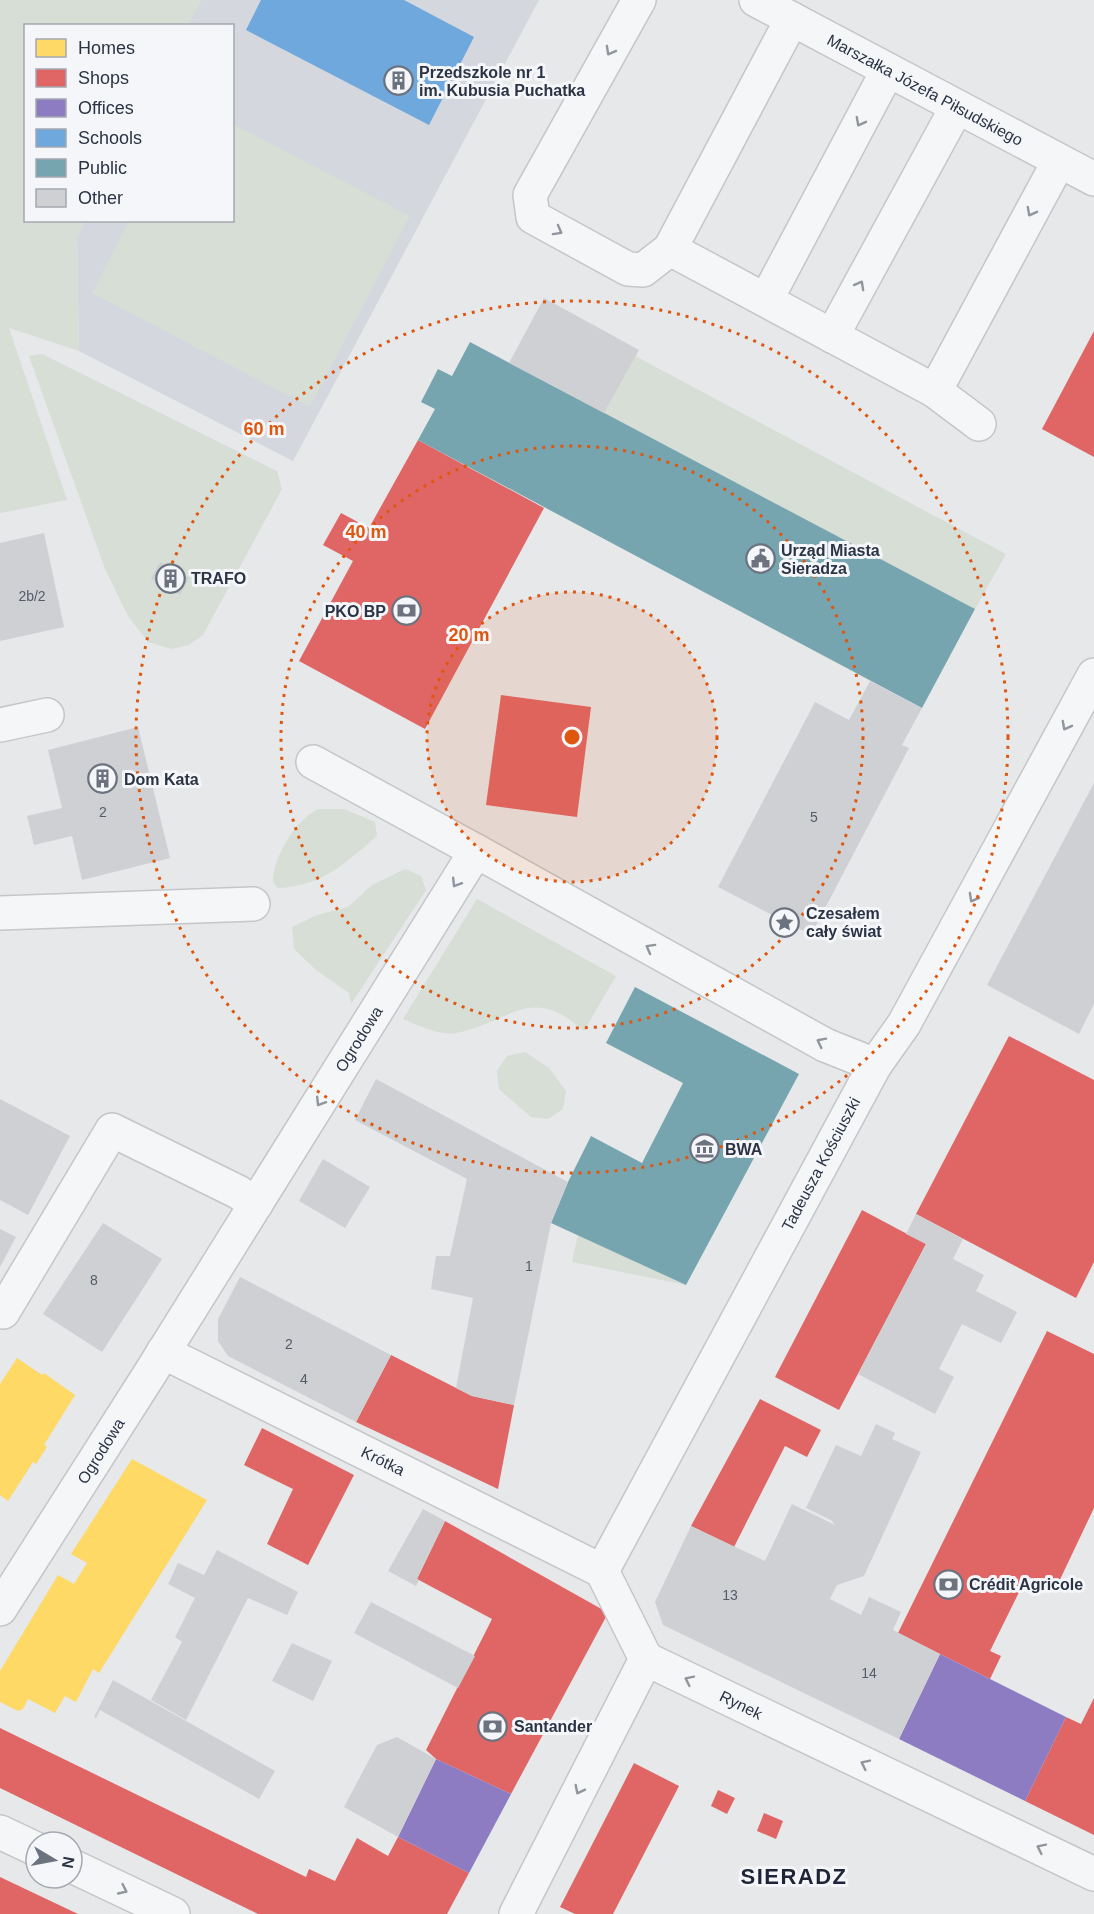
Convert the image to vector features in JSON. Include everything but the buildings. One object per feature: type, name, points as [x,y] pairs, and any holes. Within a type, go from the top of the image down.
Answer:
[{"type":"street","points":[[639,0],[530,195],[533,217],[628,269],[643,270],[670,249],[792,19]]},
{"type":"street","name":"Marszałka Józefa Piłsudskiego","points":[[756,0],[1094,180]]},
{"type":"street","points":[[766,300],[888,70]]},
{"type":"street","points":[[832,336],[957,107]]},
{"type":"street","points":[[935,391],[1059,161]]},
{"type":"street","points":[[670,249],[935,391],[979,424]]},
{"type":"street","name":"Tadeusza Kościuszki","points":[[602,1570],[874,1065],[904,1024],[1094,675]]},
{"type":"street","points":[[0,725],[47,715]]},
{"type":"street","points":[[313,762],[825,1045],[874,1065]]},
{"type":"street","name":"Ogrodowa","points":[[0,1609],[164,1352],[476,851]]},
{"type":"street","points":[[0,913],[253,904]]},
{"type":"street","points":[[3,1312],[112,1130],[237,1192],[256,1204]]},
{"type":"street","name":"Krótka","points":[[164,1352],[602,1570]]},
{"type":"street","points":[[516,1914],[646,1659],[602,1570]]},
{"type":"street","name":"Rynek","points":[[646,1659],[1094,1874]]},
{"type":"street","points":[[0,1832],[24,1843]]},
{"type":"street","points":[[84,1872],[173,1914]]},
{"type":"shaded area","points":[[0,0],[201,0],[189,24],[24,24],[24,222],[84,222],[77,236],[79,351],[9,328],[67,500],[0,513]]},
{"type":"shaded area","points":[[201,0],[539,0],[293,461],[79,351],[77,236],[84,222],[234,222],[234,24],[189,24]]},
{"type":"shaded area","points":[[234,125],[410,216],[310,407],[92,293],[128,222],[234,222]]},
{"type":"shaded area","points":[[42,354],[277,471],[282,489],[203,635],[189,645],[171,649],[148,642],[128,616],[105,569],[29,356]]},
{"type":"shaded area","points":[[635,356],[1006,554],[975,609],[604,413]]},
{"type":"shaded area","points":[[318,809],[344,809],[375,822],[377,836],[343,864],[321,878],[308,883],[278,888],[273,882],[281,851],[301,822]]},
{"type":"shaded area","points":[[405,869],[421,876],[426,890],[351,1004],[349,993],[316,970],[294,949],[292,927],[317,915],[348,907],[372,885]]},
{"type":"shaded area","points":[[477,899],[616,976],[584,1031],[565,1017],[549,1010],[534,1008],[520,1010],[475,1028],[449,1034],[403,1019]]},
{"type":"shaded area","points":[[525,1052],[549,1068],[566,1091],[563,1109],[548,1119],[531,1117],[499,1089],[497,1071],[507,1056]]},
{"type":"shaded area","points":[[578,1235],[686,1285],[572,1262]]},
{"type":"place","name":"Przedszkole nr 1 im. Kubusia Puchatka","points":[[398,81]]},
{"type":"place","name":"Urząd Miasta Sieradza","points":[[760,559]]},
{"type":"place","name":"TRAFO","points":[[170,578]]},
{"type":"place","name":"PKO BP","points":[[407,611]]},
{"type":"place","name":"Dom Kata","points":[[103,779]]},
{"type":"place","name":"Czesałem cały świat","points":[[785,922]]},
{"type":"place","name":"BWA","points":[[704,1149]]},
{"type":"place","name":"Crédit Agricole","points":[[948,1584]]},
{"type":"place","name":"Santander","points":[[493,1726]]},
{"type":"district","name":"SIERADZ","points":[[794,1876]]}]
